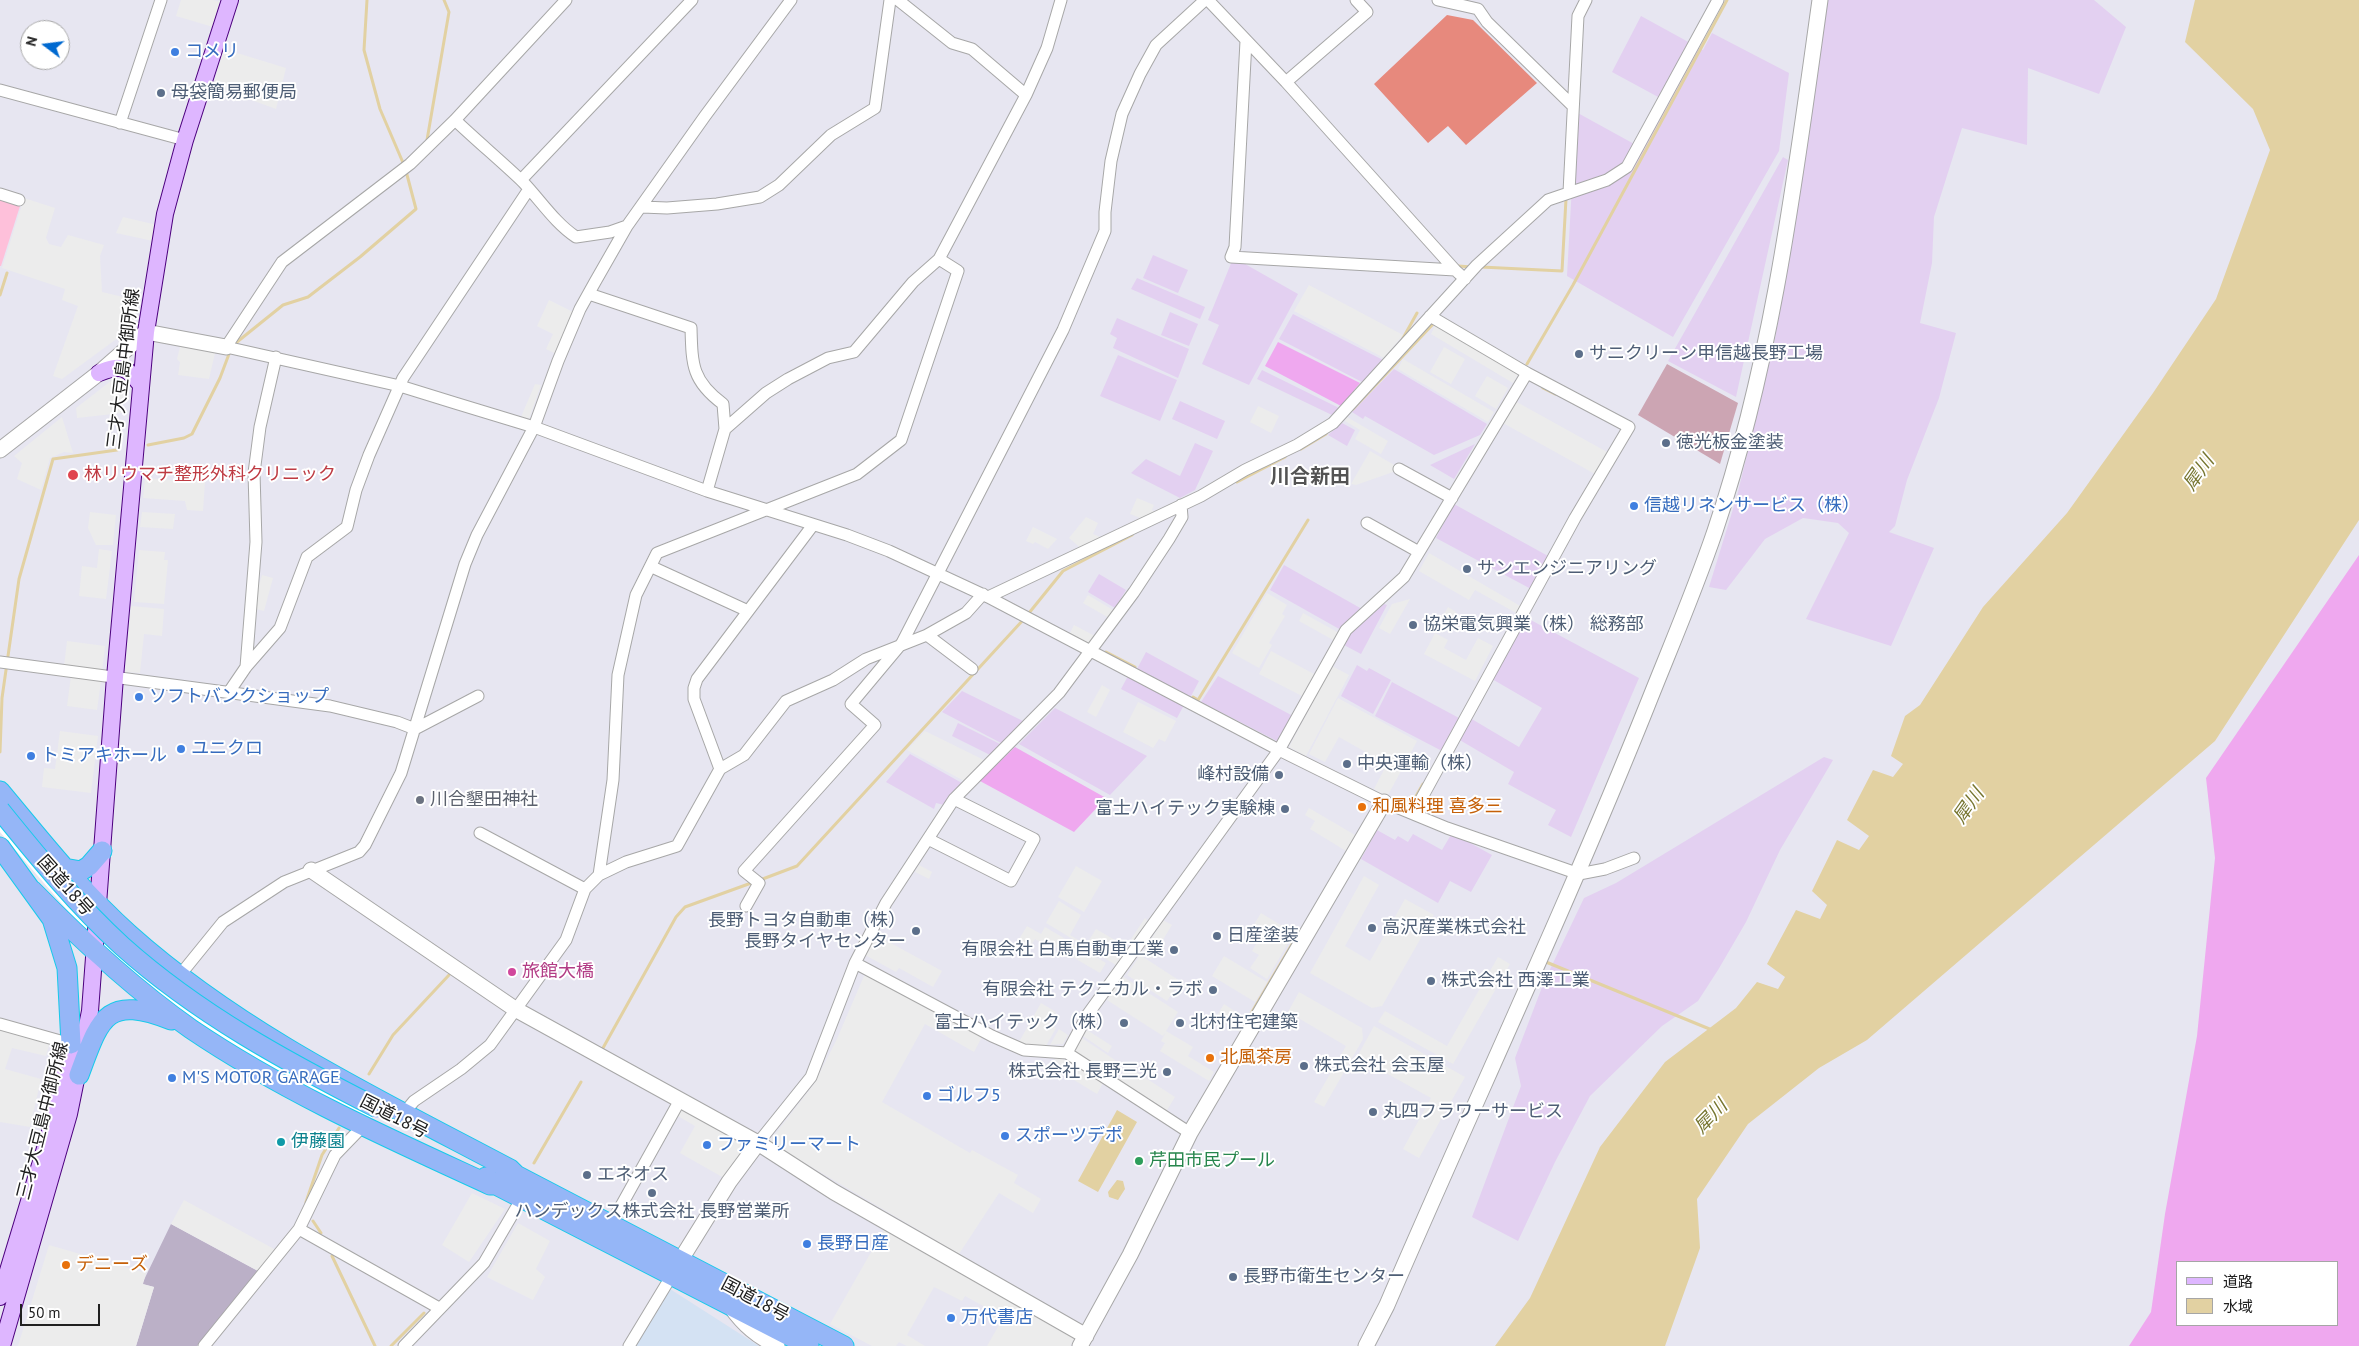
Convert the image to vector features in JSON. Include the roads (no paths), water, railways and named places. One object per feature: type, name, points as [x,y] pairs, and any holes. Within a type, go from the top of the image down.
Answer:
[{"type":"highway","points":[[0,791],[64,868],[127,933],[180,975],[258,1031],[404,1113],[510,1169],[516,1175]]},
{"type":"highway","name":"国道18号","points":[[0,810],[77,901],[121,945],[182,995],[371,1117],[516,1175],[611,1224],[730,1305],[809,1346]]},
{"type":"highway","name":"国道18号","points":[[0,822],[73,907],[116,951],[146,977],[228,1036],[282,1069],[492,1180],[496,1185],[844,1346]]},
{"type":"highway","points":[[0,847],[52,919],[67,968],[71,1044]]},
{"type":"highway","points":[[64,868],[80,871],[89,866],[102,851]]},
{"type":"highway","points":[[32,890],[121,973],[190,1028],[292,1090],[371,1117]]},
{"type":"highway","points":[[78,1075],[96,1028],[109,1015],[124,1008],[138,1009],[190,1028]]},
{"type":"main road","name":"三才大豆島中御所線","points":[[0,1297],[56,1112],[92,947],[98,902],[114,677],[146,332],[165,214],[185,140],[230,0]]},
{"type":"main road","points":[[99,373],[116,366],[125,369],[140,385]]},
{"type":"main road","name":"三才大豆島中御所線","points":[[2,1346],[78,1075],[90,1011],[92,947]]},
{"type":"street","points":[[120,123],[161,0]]},
{"type":"street","points":[[226,347],[282,262],[407,167],[455,120],[566,0]]},
{"type":"street","points":[[521,180],[692,0]]},
{"type":"street","points":[[180,975],[222,922],[284,882],[358,852],[365,845],[400,773],[464,564],[477,535],[534,427],[558,361],[589,294],[627,226],[791,0]]},
{"type":"street","points":[[642,207],[692,206],[760,197],[779,185],[831,136],[875,108],[890,0]]},
{"type":"street","points":[[898,0],[952,43],[972,49],[1026,95]]},
{"type":"street","points":[[725,429],[766,393],[788,379],[828,358],[854,352],[913,282],[938,259],[1026,95],[1047,48],[1061,0]]},
{"type":"street","points":[[746,906],[757,881],[744,871],[876,725],[851,704],[902,643],[1063,330],[1106,231],[1105,212],[1111,161],[1122,114],[1140,74],[1156,45],[1207,0],[1286,82],[1465,279]]},
{"type":"street","points":[[1286,82],[1367,12],[1356,0]]},
{"type":"street","points":[[1438,0],[1481,5],[1487,22],[1573,106]]},
{"type":"street","points":[[1569,192],[1578,16],[1586,0]]},
{"type":"street","points":[[404,1113],[414,1101],[461,1069],[490,1045],[566,940],[585,889],[599,875],[626,862],[677,846],[720,769],[744,755],[786,701],[832,680],[866,659],[902,643],[928,635],[966,613],[986,595],[1181,505],[1245,470],[1297,445],[1333,423],[1465,279],[1548,200],[1569,192],[1582,190],[1631,169],[1718,0]]},
{"type":"street","points":[[1366,1346],[1387,1305],[1579,874],[1705,558],[1740,447],[1765,349],[1783,250],[1820,0]]},
{"type":"street","points":[[1246,42],[1235,246],[1230,257],[1455,270]]},
{"type":"street","points":[[0,90],[185,140]]},
{"type":"street","points":[[455,120],[530,189],[553,214],[560,227],[576,237],[610,232],[627,226]]},
{"type":"street","points":[[229,692],[246,667],[280,628],[307,557],[346,527],[369,455],[400,386],[430,336],[530,189]]},
{"type":"street","points":[[0,194],[19,200]]},
{"type":"street","points":[[599,875],[613,780],[618,675],[636,595],[652,567],[657,553],[857,474],[901,440],[958,270],[938,259]]},
{"type":"street","points":[[589,294],[691,328],[691,356],[699,380],[706,391],[723,404],[725,429],[707,491]]},
{"type":"street","points":[[1413,814],[1576,518],[1629,427],[1527,373],[1430,316]]},
{"type":"street","points":[[0,450],[99,373],[146,332],[276,357],[400,386],[534,427],[707,491],[847,535],[939,573],[986,595],[1279,750],[1384,802],[1413,814],[1579,874],[1604,869],[1634,858]]},
{"type":"street","points":[[246,667],[256,542],[254,472],[260,427],[276,357]]},
{"type":"street","points":[[1067,1053],[1088,1014],[1279,750],[1346,630],[1404,577],[1527,373]]},
{"type":"street","points":[[1403,471],[1452,498]]},
{"type":"street","points":[[629,1346],[729,1182],[811,1077],[855,963],[886,903],[954,799],[1059,693],[1134,592],[1169,539],[1182,517],[1181,505]]},
{"type":"street","points":[[1367,522],[1419,552]]},
{"type":"street","points":[[720,769],[694,699],[694,688],[697,679],[813,525]]},
{"type":"street","points":[[652,567],[748,611]]},
{"type":"street","points":[[928,635],[972,669]]},
{"type":"street","points":[[5,663],[330,706],[397,722],[415,729],[478,696]]},
{"type":"street","points":[[928,839],[1012,881],[1034,839],[954,799]]},
{"type":"street","points":[[311,870],[515,1009],[758,1143],[834,1192],[1083,1341],[1130,1255],[1190,1133],[1384,802]]},
{"type":"street","points":[[480,833],[585,889]]},
{"type":"street","points":[[855,963],[992,1036],[1024,1050],[1067,1053],[1190,1133]]},
{"type":"street","points":[[0,1024],[71,1044]]},
{"type":"street","points":[[611,1224],[680,1100]]},
{"type":"street","points":[[204,1346],[299,1229],[334,1156],[371,1117]]},
{"type":"street","points":[[404,1346],[484,1263],[522,1198]]},
{"type":"street","points":[[299,1229],[439,1308]]},
{"type":"street","points":[[730,1305],[740,1320],[756,1334],[777,1346]]},
{"type":"water","name":"犀川","points":[[2195,0],[2359,0],[2359,520],[2215,741],[1867,1040],[1819,1068],[1748,1124],[1697,1199],[1700,1248],[1665,1346],[1495,1346],[1530,1298],[1600,1147],[1665,1062],[1736,1008],[1757,982],[1778,989],[1785,977],[1767,964],[1796,910],[1820,919],[1827,905],[1812,891],[1837,840],[1859,850],[1869,836],[1847,820],[1873,770],[1893,777],[1903,764],[1891,756],[1905,716],[1920,705],[1983,607],[2067,513],[2153,393],[2216,299],[2270,150],[2253,109],[2185,42]]},
{"type":"water","points":[[1117,1110],[1137,1122],[1098,1192],[1078,1181]]},
{"type":"water","points":[[1117,1180],[1123,1181],[1125,1189],[1118,1200],[1109,1197],[1108,1192]]},
{"type":"waterway","points":[[367,0],[364,50],[380,109],[404,165]]},
{"type":"waterway","points":[[427,140],[449,12],[444,0]]},
{"type":"waterway","points":[[1527,364],[1573,285],[1727,0]]},
{"type":"waterway","points":[[237,342],[283,305],[308,297],[360,257],[416,209],[406,171]]},
{"type":"waterway","points":[[1481,267],[1562,271],[1566,199]]},
{"type":"waterway","points":[[1458,266],[1472,267]]},
{"type":"waterway","points":[[0,295],[7,273]]},
{"type":"waterway","points":[[1402,340],[1417,313]]},
{"type":"waterway","points":[[1353,409],[1434,323]]},
{"type":"waterway","points":[[148,445],[184,438],[192,434],[220,378],[229,354]]},
{"type":"waterway","points":[[1543,388],[1555,394]]},
{"type":"waterway","points":[[1301,449],[1326,434]]},
{"type":"waterway","points":[[0,752],[2,698],[19,579],[53,459],[117,450]]},
{"type":"waterway","points":[[1237,482],[1285,457]]},
{"type":"waterway","points":[[1193,697],[1198,700],[1308,520]]},
{"type":"waterway","points":[[1029,613],[1063,571],[1132,535]]},
{"type":"waterway","points":[[760,880],[797,866],[1023,620]]},
{"type":"waterway","points":[[1106,652],[1135,667]]},
{"type":"waterway","points":[[1411,805],[1423,784]]},
{"type":"waterway","points":[[603,1048],[676,917],[685,907],[754,882]]},
{"type":"waterway","points":[[1249,1017],[1298,934]]},
{"type":"waterway","points":[[1546,962],[1712,1030]]},
{"type":"waterway","points":[[369,1074],[393,1035],[449,975]]},
{"type":"waterway","points":[[534,1163],[581,1082]]},
{"type":"waterway","points":[[306,1202],[322,1155],[339,1128]]},
{"type":"waterway","points":[[313,1221],[321,1233]]},
{"type":"waterway","points":[[332,1256],[375,1346]]},
{"type":"waterway","points":[[391,1346],[424,1313]]},
{"type":"place","name":"コメリ","points":[[175,52]]},
{"type":"place","name":"母袋簡易郵便局","points":[[161,93]]},
{"type":"place","name":"サニクリーン甲信越長野工場","points":[[1579,354]]},
{"type":"place","name":"徳光板金塗装","points":[[1666,443]]},
{"type":"place","name":"林リウマチ整形外科クリニック","points":[[73,475]]},
{"type":"place","name":"信越リネンサービス（株）","points":[[1634,506]]},
{"type":"place","name":"サンエンジニアリング","points":[[1467,569]]},
{"type":"place","name":"協栄電気興業（株） 総務部","points":[[1413,625]]},
{"type":"place","name":"ソフトバンクショップ","points":[[139,697]]},
{"type":"place","name":"ユニクロ","points":[[181,749]]},
{"type":"place","name":"トミアキホール","points":[[31,756]]},
{"type":"place","name":"中央運輸（株）","points":[[1347,764]]},
{"type":"place","name":"峰村設備","points":[[1279,775]]},
{"type":"place","name":"川合墾田神社","points":[[420,800]]},
{"type":"place","name":"和風料理 喜多三","points":[[1362,807]]},
{"type":"place","name":"富士ハイテック実験棟","points":[[1285,809]]},
{"type":"place","name":"高沢産業株式会社","points":[[1372,928]]},
{"type":"place","name":"長野トヨタ自動車（株） 長野タイヤセンター","points":[[916,931]]},
{"type":"place","name":"日産塗装","points":[[1217,936]]},
{"type":"place","name":"有限会社 白馬自動車工業","points":[[1174,950]]},
{"type":"place","name":"旅館大橋","points":[[512,972]]},
{"type":"place","name":"株式会社 西澤工業","points":[[1431,981]]},
{"type":"place","name":"有限会社 テクニカル・ラボ","points":[[1213,990]]},
{"type":"place","name":"富士ハイテック（株）","points":[[1124,1023]]},
{"type":"place","name":"北村住宅建築","points":[[1180,1023]]},
{"type":"place","name":"北風茶房","points":[[1210,1058]]},
{"type":"place","name":"株式会社 会玉屋","points":[[1304,1066]]},
{"type":"place","name":"株式会社 長野三光","points":[[1167,1072]]},
{"type":"place","name":"M'S MOTOR GARAGE","points":[[172,1078]]},
{"type":"place","name":"ゴルフ5","points":[[927,1096]]},
{"type":"place","name":"丸四フラワーサービス","points":[[1373,1112]]},
{"type":"place","name":"スポーツデポ","points":[[1005,1136]]},
{"type":"place","name":"伊藤園","points":[[281,1142]]},
{"type":"place","name":"ファミリーマート","points":[[707,1145]]},
{"type":"place","name":"芹田市民プール","points":[[1139,1161]]},
{"type":"place","name":"エネオス","points":[[587,1175]]},
{"type":"place","name":"ハンデックス株式会社 長野営業所","points":[[652,1193]]},
{"type":"place","name":"長野日産","points":[[807,1244]]},
{"type":"place","name":"デニーズ","points":[[66,1265]]},
{"type":"place","name":"長野市衛生センター","points":[[1233,1277]]},
{"type":"place","name":"万代書店","points":[[951,1318]]},
{"type":"district","name":"川合新田","points":[[1310,477]]}]
